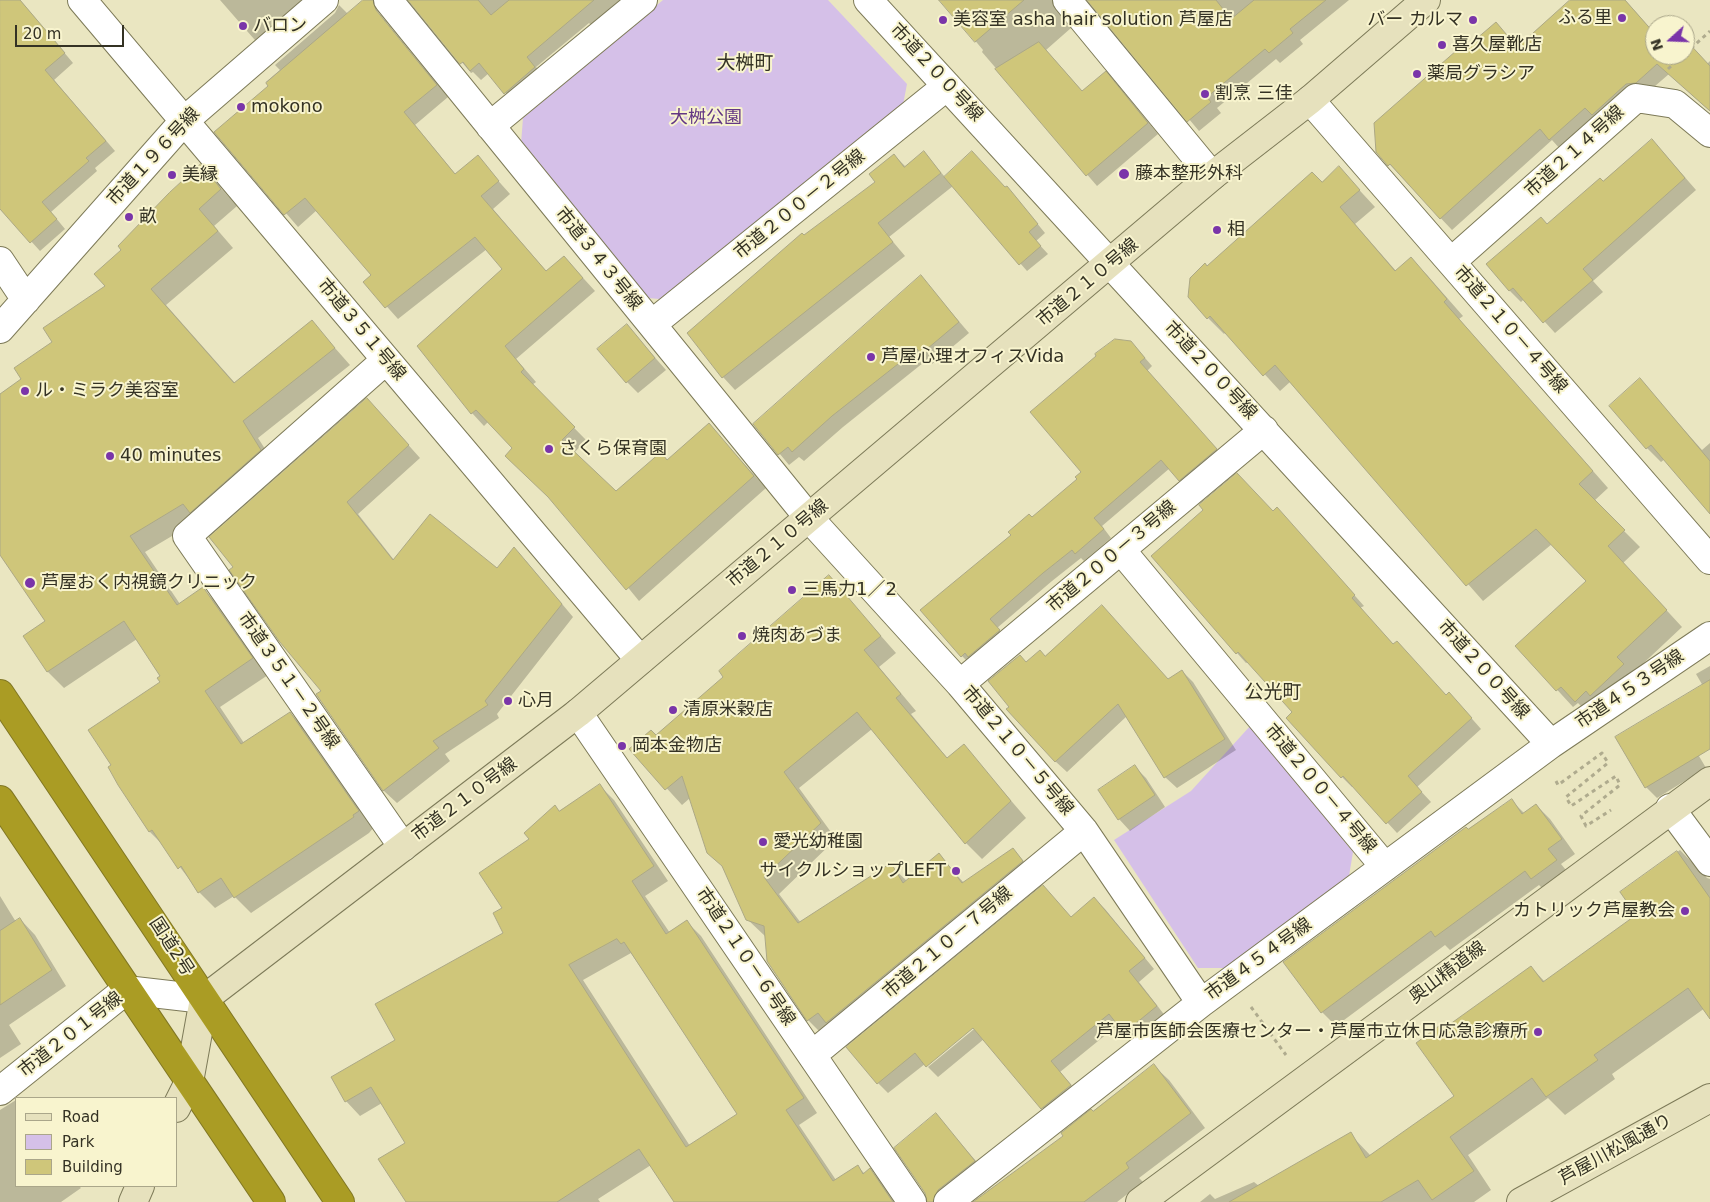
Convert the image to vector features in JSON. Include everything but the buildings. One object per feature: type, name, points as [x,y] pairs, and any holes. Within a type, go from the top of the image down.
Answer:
[{"type":"highway","name":"国道2号","points":[[0,694],[340,1202]]},
{"type":"highway","points":[[0,800],[126,990],[271,1202]]},
{"type":"street","name":"市道３５１号線","points":[[82,0],[640,660]]},
{"type":"street","name":"市道１９６号線","points":[[0,329],[184,121],[324,0]]},
{"type":"street","name":"市道３４３号線","points":[[388,0],[809,518]]},
{"type":"street","points":[[490,126],[642,0]]},
{"type":"street","name":"市道２００号線","points":[[868,0],[1551,744]]},
{"type":"street","name":"市道２１０号線","points":[[204,1000],[578,713],[1212,176],[1310,100],[1426,0]]},
{"type":"street","points":[[1076,3],[1212,176]]},
{"type":"street","name":"市道２００－２号線","points":[[652,324],[947,86]]},
{"type":"street","name":"市道２１４号線","points":[[1451,262],[1636,98],[1675,104],[1710,133]]},
{"type":"street","name":"市道２１０－４号線","points":[[1310,100],[1710,560]]},
{"type":"street","points":[[0,261],[26,300]]},
{"type":"street","name":"市道３５１－２号線","points":[[386,360],[187,536],[403,847]]},
{"type":"street","name":"市道２００－３号線","points":[[960,684],[1264,430]]},
{"type":"street","name":"市道２１０－５号線","points":[[809,518],[960,684],[1084,831],[1201,1003]]},
{"type":"street","name":"市道２００－４号線","points":[[1121,550],[1385,867]]},
{"type":"street","name":"市道４５３号線","points":[[1551,744],[1710,636]]},
{"type":"street","name":"市道２１０－６号線","points":[[578,713],[912,1202]]},
{"type":"street","name":"市道４５４号線","points":[[948,1202],[1201,1003],[1551,744]]},
{"type":"street","name":"奥山精道線","points":[[1140,1202],[1710,780]]},
{"type":"street","points":[[1670,808],[1710,862]]},
{"type":"street","name":"市道２１０－７号線","points":[[812,1056],[1084,831]]},
{"type":"street","name":"市道２０１号線","points":[[0,1091],[126,990],[204,1000]]},
{"type":"street","points":[[178,1104],[189,1082],[204,1000]]},
{"type":"street","name":"芦屋川松風通り","points":[[1521,1202],[1710,1098]]},
{"type":"street","points":[[133,1202],[140,1187]]},
{"type":"path","points":[[1695,45],[1710,31]]},
{"type":"path","points":[[1554,777],[1558,785],[1602,753],[1608,763],[1566,797],[1571,806],[1616,776],[1620,785],[1581,816],[1586,826],[1614,808]]},
{"type":"path","points":[[1232,981],[1304,1080]]},
{"type":"green space","name":"大桝公園","points":[[663,0],[828,0],[907,84],[902,110],[671,300],[648,298],[521,144],[523,118]]},
{"type":"green space","points":[[1251,725],[1353,852],[1349,876],[1227,968],[1198,968],[1114,840],[1191,791]]},
{"type":"place","name":"ふる里","points":[[1622,18]]},
{"type":"place","name":"美容室 asha hair solution 芦屋店","points":[[943,20]]},
{"type":"place","name":"バー カルマ","points":[[1473,20]]},
{"type":"place","name":"バロン","points":[[243,26]]},
{"type":"place","name":"喜久屋靴店","points":[[1442,45]]},
{"type":"place","name":"薬局グラシア","points":[[1417,74]]},
{"type":"place","name":"割烹 三佳","points":[[1205,94]]},
{"type":"place","name":"mokono","points":[[241,107]]},
{"type":"place","name":"藤本整形外科","points":[[1124,174]]},
{"type":"place","name":"美縁","points":[[172,175]]},
{"type":"place","name":"畝","points":[[129,217]]},
{"type":"place","name":"相","points":[[1217,230]]},
{"type":"place","name":"芦屋心理オフィスVida","points":[[871,357]]},
{"type":"place","name":"ル・ミラク美容室","points":[[25,391]]},
{"type":"place","name":"さくら保育園","points":[[549,449]]},
{"type":"place","name":"40 minutes","points":[[110,456]]},
{"type":"place","name":"芦屋おく内視鏡クリニック","points":[[30,583]]},
{"type":"place","name":"三馬力1／2","points":[[792,590]]},
{"type":"place","name":"焼肉あづま","points":[[742,636]]},
{"type":"place","name":"心月","points":[[508,701]]},
{"type":"place","name":"清原米穀店","points":[[673,710]]},
{"type":"place","name":"岡本金物店","points":[[622,746]]},
{"type":"place","name":"愛光幼稚園","points":[[763,842]]},
{"type":"place","name":"サイクルショップLEFT","points":[[956,871]]},
{"type":"place","name":"カトリック芦屋教会","points":[[1685,911]]},
{"type":"place","name":"芦屋市医師会医療センター・芦屋市立休日応急診療所","points":[[1538,1032]]},
{"type":"district","name":"大桝町","points":[[745,64]]},
{"type":"district","name":"公光町","points":[[1273,693]]}]
